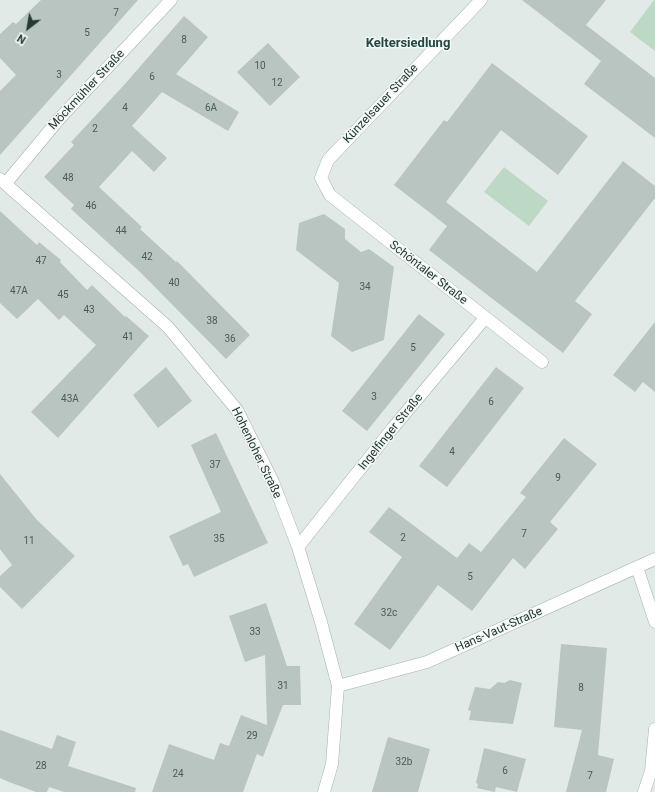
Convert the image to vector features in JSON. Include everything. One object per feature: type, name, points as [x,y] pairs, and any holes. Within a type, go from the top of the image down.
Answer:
[{"type":"street","name":"Möckmühler Straße","points":[[3,181],[171,0]]},
{"type":"street","name":"Künzelsauer Straße","points":[[321,178],[328,160],[481,0]]},
{"type":"street","name":"Schöntaler Straße","points":[[321,178],[330,195],[542,362]]},
{"type":"street","name":"Hohenloher Straße","points":[[3,181],[168,328],[237,410],[273,482],[298,547],[321,622],[338,686],[332,764],[324,792]]},
{"type":"street","name":"Ingelfinger Straße","points":[[298,547],[392,429],[485,318]]},
{"type":"street","name":"Hans-Vaut-Straße","points":[[338,686],[427,662],[655,559]]},
{"type":"street","points":[[637,567],[655,622]]},
{"type":"street","points":[[644,792],[651,771],[655,729]]},
{"type":"green space","points":[[655,0],[655,51],[630,32]]},
{"type":"green space","points":[[504,167],[548,201],[529,226],[484,192]]},
{"type":"building","points":[[41,0],[138,0],[0,155],[0,91],[16,75],[0,58],[0,34],[13,22],[16,24]]},
{"type":"building","points":[[522,0],[606,0],[586,25],[655,78],[655,138],[584,84],[601,61]]},
{"type":"building","points":[[184,16],[208,37],[176,74],[239,112],[228,131],[162,92],[132,126],[167,158],[154,172],[132,151],[99,187],[142,227],[140,229],[176,262],[177,261],[250,335],[226,359],[140,272],[71,209],[74,205],[44,177],[74,145],[71,142],[124,85]]},
{"type":"building","points":[[268,43],[300,77],[270,106],[237,72]]},
{"type":"building","points":[[492,63],[588,136],[558,175],[501,130],[446,202],[537,272],[623,161],[655,186],[655,198],[575,301],[592,314],[563,353],[429,250],[447,226],[394,185],[444,120],[447,122]]},
{"type":"building","points":[[0,211],[37,245],[39,242],[61,260],[60,262],[87,290],[92,285],[125,317],[126,316],[149,336],[58,438],[31,412],[96,345],[64,315],[59,320],[38,299],[17,319],[0,303]]},
{"type":"building","points":[[324,214],[345,229],[345,239],[361,252],[369,249],[394,267],[384,340],[352,352],[331,336],[339,283],[296,250],[299,223]]},
{"type":"building","points":[[419,314],[445,334],[367,431],[342,411]]},
{"type":"building","points":[[655,322],[655,392],[643,382],[635,392],[613,375]]},
{"type":"building","points":[[166,367],[192,401],[158,428],[133,395]]},
{"type":"building","points":[[496,367],[524,388],[447,487],[419,466]]},
{"type":"building","points":[[216,433],[268,543],[194,577],[188,564],[183,566],[169,536],[221,512],[191,445]]},
{"type":"building","points":[[564,438],[597,464],[550,522],[558,529],[525,569],[513,558],[472,611],[438,585],[390,650],[354,624],[402,557],[369,532],[389,507],[457,558],[469,543],[481,552],[526,497],[520,493]]},
{"type":"building","points":[[0,474],[37,520],[75,556],[22,609],[0,587],[0,576],[12,565],[0,549]]},
{"type":"building","points":[[266,603],[287,666],[300,666],[301,705],[283,705],[263,757],[257,754],[243,792],[152,792],[169,744],[214,760],[220,743],[229,746],[241,715],[267,725],[265,655],[245,662],[229,616]]},
{"type":"building","points":[[561,644],[607,648],[598,755],[614,759],[606,792],[566,792],[582,730],[554,727]]},
{"type":"building","points":[[510,680],[522,683],[513,724],[469,720],[471,711],[468,710],[475,687],[490,689],[498,682],[504,683]]},
{"type":"building","points":[[0,730],[52,749],[57,735],[76,742],[68,766],[136,788],[135,792],[64,792],[49,787],[47,792],[36,792],[0,778]]},
{"type":"building","points":[[388,737],[430,749],[418,792],[372,792]]},
{"type":"building","points":[[484,748],[526,759],[517,792],[496,787],[495,792],[477,788],[478,784],[476,783]]},
{"type":"district","name":"Keltersiedlung","points":[[408,44]]}]
